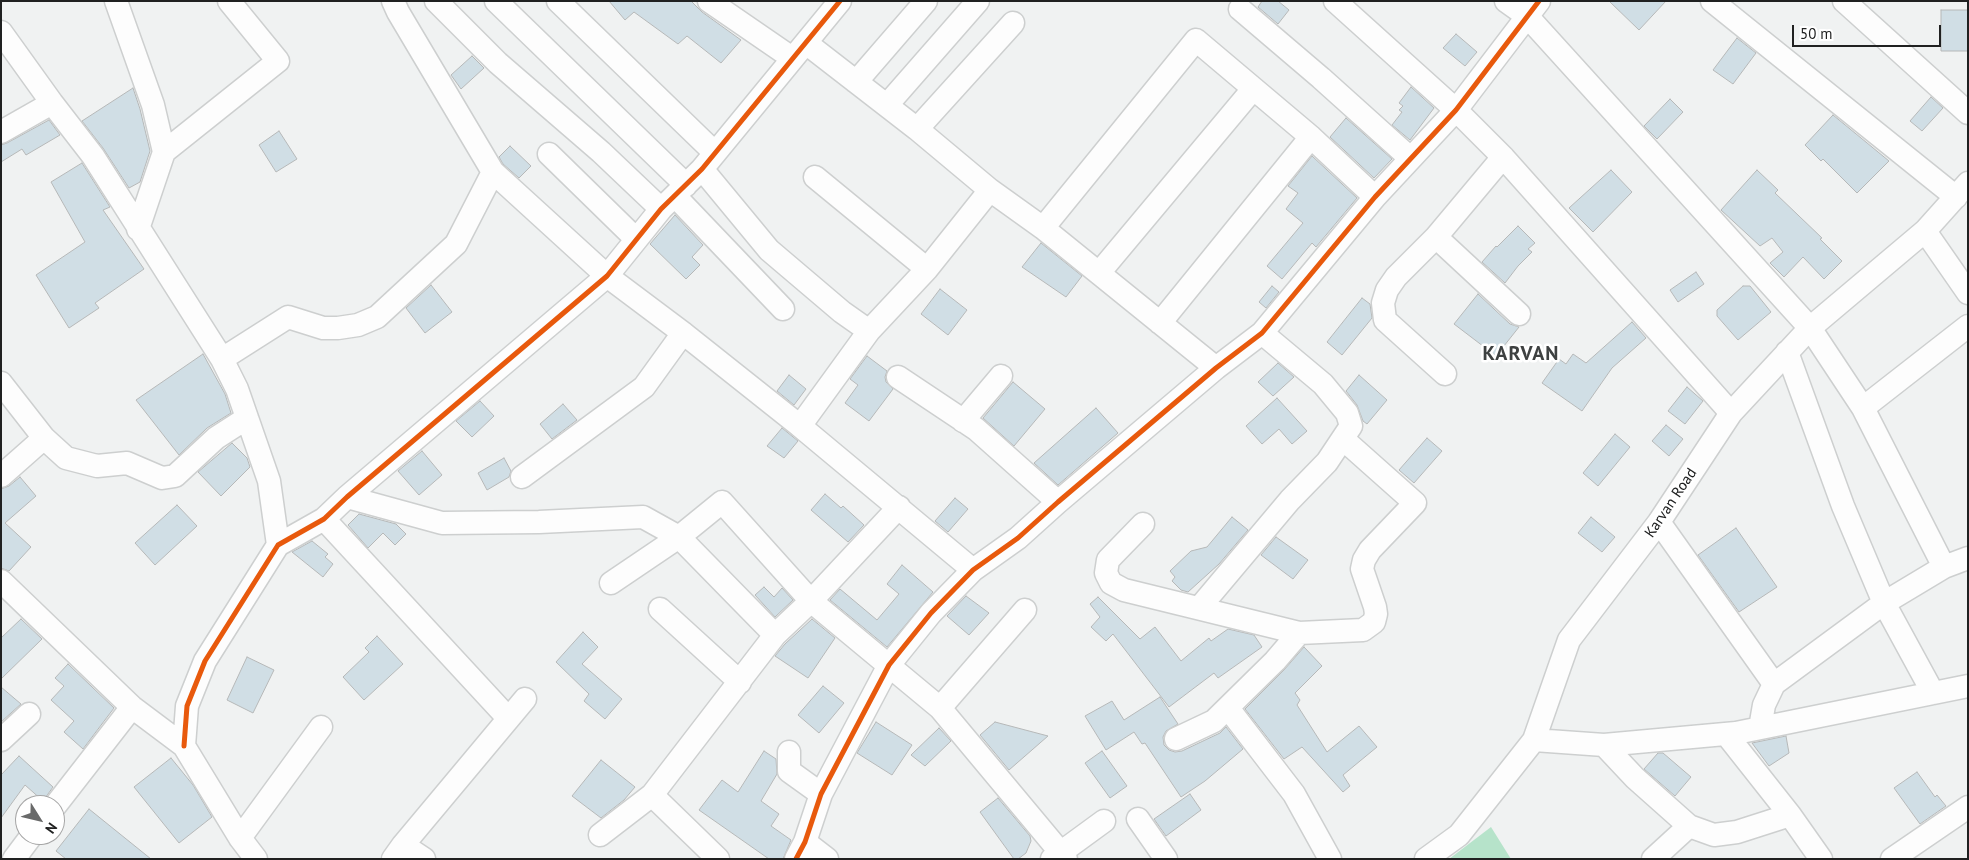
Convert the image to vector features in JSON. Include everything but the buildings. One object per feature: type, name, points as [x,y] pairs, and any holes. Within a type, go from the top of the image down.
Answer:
[{"type":"street","points":[[116,1],[153,105],[164,152],[138,229]]},
{"type":"street","points":[[164,152],[278,61],[229,1]]},
{"type":"street","points":[[436,1],[498,63],[601,152],[674,197]]},
{"type":"street","points":[[496,1],[674,197],[784,309]]},
{"type":"street","points":[[558,1],[709,161],[769,250],[842,312],[869,331]]},
{"type":"street","points":[[709,1],[856,82],[917,129],[990,190],[1043,228],[1216,368]]},
{"type":"street","points":[[184,746],[187,706],[205,661],[278,545],[324,519],[347,497],[607,276],[636,239],[709,161],[840,1]]},
{"type":"street","points":[[856,82],[926,1]]},
{"type":"street","points":[[887,105],[978,1]]},
{"type":"street","points":[[1335,1],[1456,110],[1503,157],[1731,413]]},
{"type":"street","points":[[1506,1],[1533,9],[1810,328],[1863,408],[1944,567]]},
{"type":"street","points":[[1712,1],[1962,190]]},
{"type":"street","points":[[1844,1],[1968,113]]},
{"type":"street","points":[[401,5],[493,172],[607,276],[683,333],[800,426],[973,570]]},
{"type":"street","points":[[1240,9],[1410,158]]},
{"type":"street","points":[[827,859],[801,850],[821,794],[889,666],[931,613],[973,570],[1018,538],[1216,368],[1262,333],[1375,197],[1456,110],[1533,9]]},
{"type":"street","points":[[917,129],[1013,23]]},
{"type":"street","points":[[1,32],[93,156],[222,359],[237,389],[269,481],[278,545]]},
{"type":"street","points":[[1043,228],[1196,40],[1311,137],[1375,197]]},
{"type":"street","points":[[1099,273],[1253,89]]},
{"type":"street","points":[[1,132],[52,103]]},
{"type":"street","points":[[1160,323],[1311,137]]},
{"type":"street","points":[[550,154],[636,239]]},
{"type":"street","points":[[1445,374],[1385,320],[1383,303],[1387,290],[1396,277],[1436,237],[1503,157]]},
{"type":"street","points":[[222,359],[288,317],[323,328],[338,328],[358,325],[376,317],[456,244],[493,172]]},
{"type":"street","points":[[815,177],[927,269]]},
{"type":"street","points":[[800,426],[869,331],[927,269],[990,190]]},
{"type":"street","name":"Karvan Road","points":[[1426,859],[1459,834],[1534,740],[1569,640],[1659,522],[1731,413],[1810,328],[1925,230],[1962,190]]},
{"type":"street","points":[[1925,230],[1968,293]]},
{"type":"street","points":[[1436,237],[1519,314]]},
{"type":"street","points":[[1863,408],[1968,326]]},
{"type":"street","points":[[522,477],[644,387],[683,333]]},
{"type":"street","points":[[1200,607],[1290,500],[1327,462],[1352,426],[1347,413],[1323,384],[1262,333]]},
{"type":"street","points":[[1787,352],[1843,506],[1884,604],[1933,693]]},
{"type":"street","points":[[964,421],[1001,376]]},
{"type":"street","points":[[898,377],[976,429],[1058,502]]},
{"type":"street","points":[[1,383],[44,438],[66,458],[97,466],[127,463],[162,478],[175,476],[216,438],[247,418]]},
{"type":"street","points":[[1,476],[44,438]]},
{"type":"street","points":[[1143,524],[1108,560],[1106,573],[1111,583],[1124,590],[1200,607],[1299,633],[1362,630],[1374,622],[1376,614],[1362,570],[1364,560],[1370,550],[1415,503],[1343,439]]},
{"type":"street","points":[[347,497],[442,523],[540,522],[643,517],[679,537],[776,635]]},
{"type":"street","points":[[611,584],[679,537],[722,502],[811,601],[940,708],[1060,856],[1104,821]]},
{"type":"street","points":[[600,835],[652,795],[776,635],[811,601],[899,507]]},
{"type":"street","points":[[324,519],[508,718]]},
{"type":"street","points":[[1659,522],[1774,684]]},
{"type":"street","points":[[1760,728],[1764,705],[1774,684],[1884,604],[1944,567],[1968,558]]},
{"type":"street","points":[[1,581],[132,707],[184,746],[240,838],[256,859]]},
{"type":"street","points":[[660,609],[740,682]]},
{"type":"street","points":[[940,708],[1025,610]]},
{"type":"street","points":[[1176,739],[1214,721],[1299,633]]},
{"type":"street","points":[[1534,740],[1604,745],[1726,734],[1968,686]]},
{"type":"street","points":[[424,859],[398,852],[525,699]]},
{"type":"street","points":[[64,795],[132,707]]},
{"type":"street","points":[[1228,708],[1294,794],[1330,859]]},
{"type":"street","points":[[1,740],[29,714]]},
{"type":"street","points":[[240,838],[321,727]]},
{"type":"street","points":[[1726,734],[1790,815],[1821,859]]},
{"type":"street","points":[[1604,745],[1634,778],[1690,826],[1714,835],[1737,832],[1790,815]]},
{"type":"street","points":[[789,752],[789,771],[821,794]]},
{"type":"street","points":[[652,795],[718,859]]},
{"type":"street","points":[[1892,859],[1968,806]]},
{"type":"street","points":[[1138,819],[1166,859]]},
{"type":"street","points":[[1653,859],[1690,826]]},
{"type":"street","points":[[14,859],[24,845]]},
{"type":"green space","points":[[1491,827],[1511,859],[1449,859]]},
{"type":"cycle path","points":[[184,746],[187,706],[205,661],[278,545],[324,519],[347,497],[607,276],[661,209],[702,169],[840,1]]},
{"type":"cycle path","points":[[796,859],[805,842],[821,794],[889,665],[931,613],[973,570],[1018,538],[1216,368],[1262,333],[1375,197],[1456,110],[1539,1]]},
{"type":"district","name":"KARVAN","points":[[1521,354]]}]
